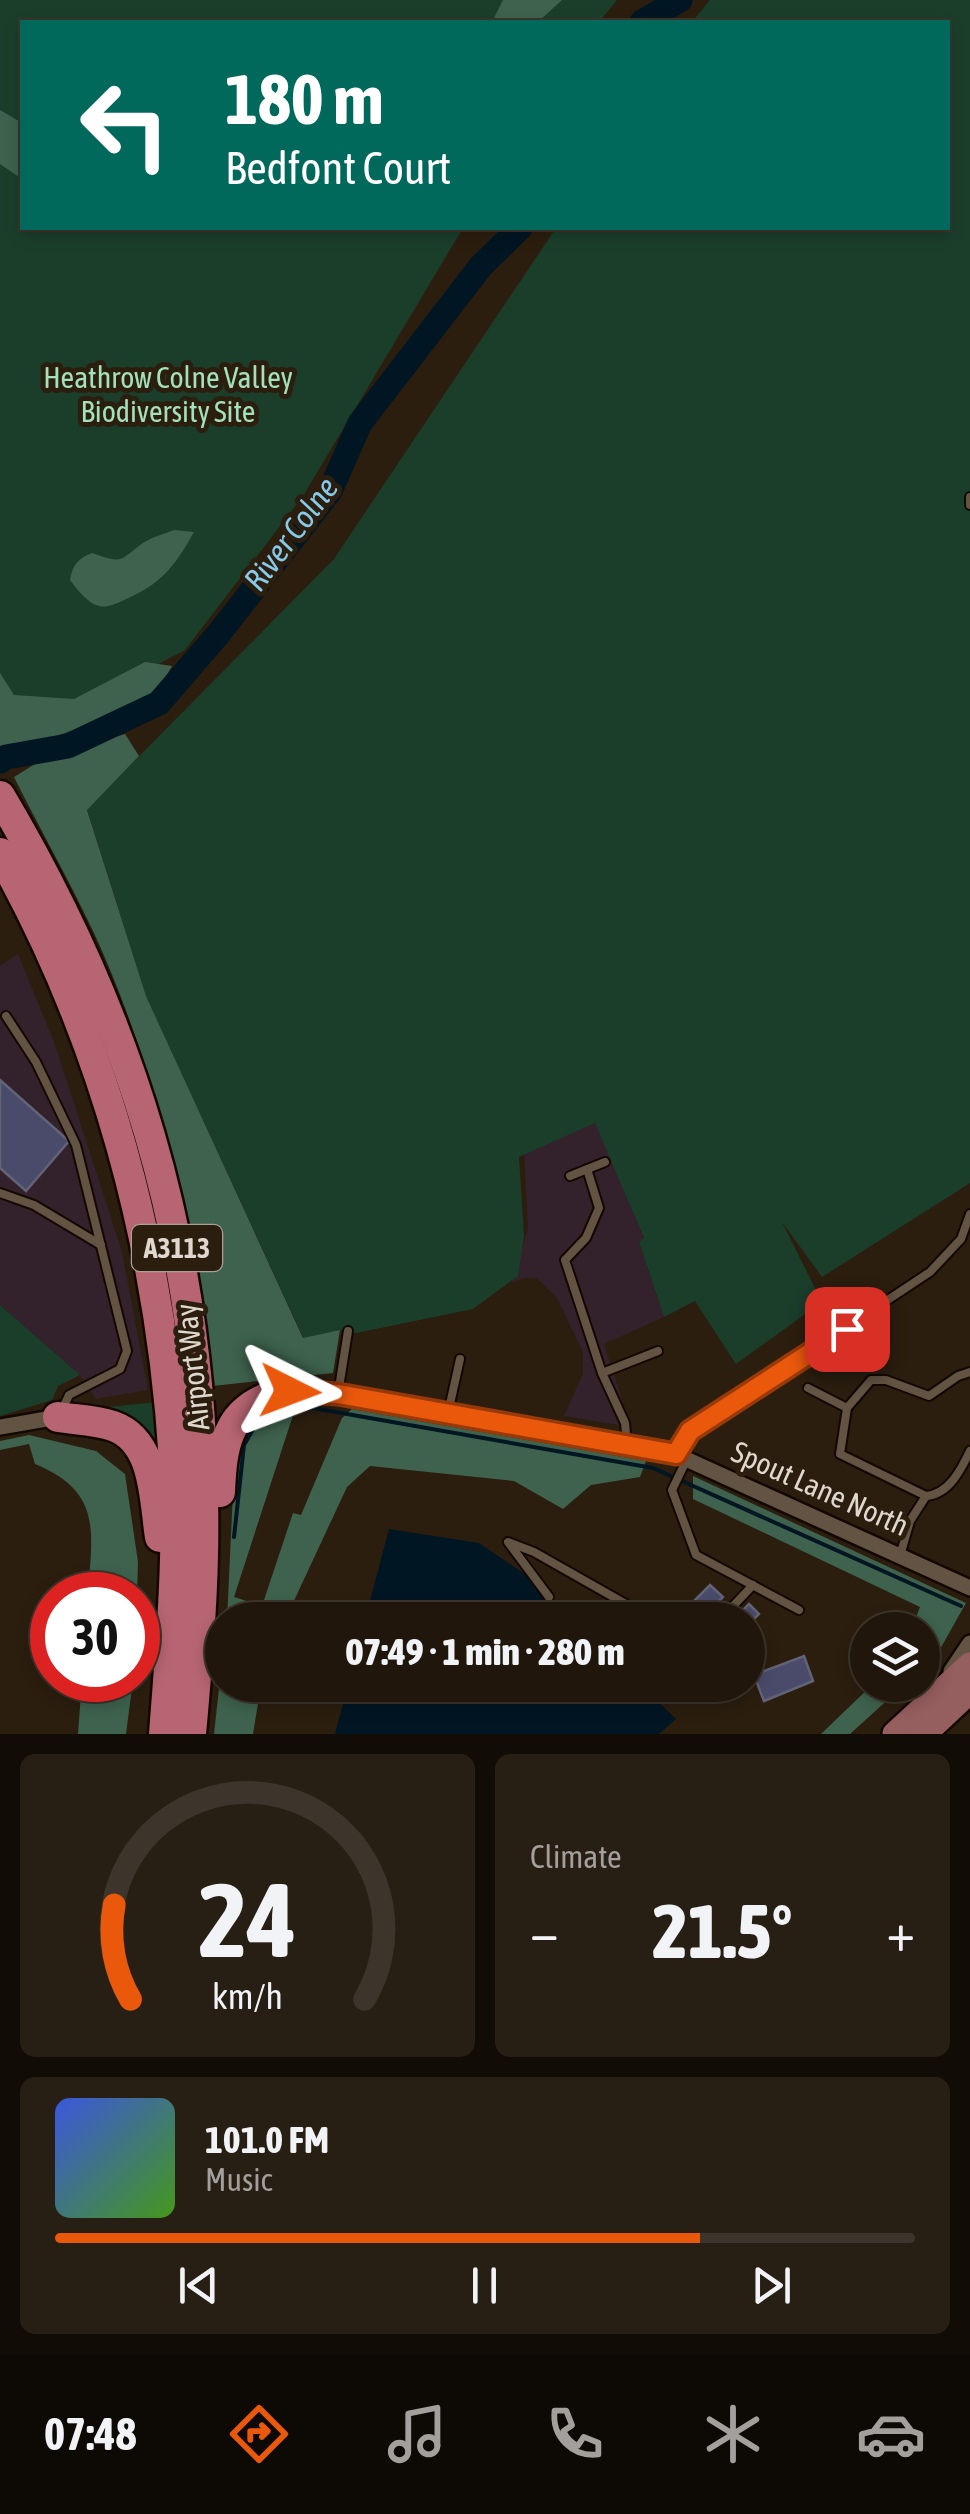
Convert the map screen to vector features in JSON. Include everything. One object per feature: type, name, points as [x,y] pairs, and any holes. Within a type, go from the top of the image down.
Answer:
[{"type":"highway","name":"Airport Way","points":[[0,796],[65,910],[98,986],[130,1070],[162,1178],[190,1319],[200,1422],[203,1540],[190,1734]]},
{"type":"highway","name":"Airport Way","points":[[0,854],[74,1008],[107,1096],[134,1191],[158,1307],[168,1376],[175,1494],[174,1608],[164,1734]]},
{"type":"highway","points":[[198,1654],[216,1581],[224,1442],[236,1421],[252,1406],[290,1391]]},
{"type":"highway","points":[[58,1417],[118,1428],[139,1446],[149,1466],[162,1577],[174,1608]]},
{"type":"main road","points":[[896,1734],[970,1665]]},
{"type":"main road","points":[[924,1734],[970,1691]]},
{"type":"street","name":"Spout Lane North","points":[[290,1391],[338,1394],[628,1445],[681,1462],[970,1588]]},
{"type":"street","points":[[0,1427],[58,1417]]},
{"type":"street","points":[[929,1704],[970,1643]]},
{"type":"lane","points":[[970,497],[970,506]]},
{"type":"lane","points":[[6,1016],[36,1062],[76,1145],[127,1351],[120,1369],[69,1395],[58,1417]]},
{"type":"lane","points":[[570,1176],[605,1162]]},
{"type":"lane","points":[[587,1169],[599,1208],[586,1238],[565,1260],[602,1373],[624,1423],[628,1445]]},
{"type":"lane","points":[[0,1193],[34,1205],[101,1245]]},
{"type":"lane","points":[[798,1610],[696,1555],[672,1490],[690,1431],[930,1272],[961,1239],[970,1214]]},
{"type":"lane","points":[[338,1394],[348,1331]]},
{"type":"lane","points":[[602,1373],[658,1351]]},
{"type":"lane","points":[[448,1414],[460,1359]]},
{"type":"lane","points":[[970,1372],[929,1396],[886,1380],[871,1380],[847,1408],[840,1454],[933,1496],[947,1487],[970,1451]]},
{"type":"lane","points":[[808,1388],[847,1408]]},
{"type":"lane","points":[[900,1556],[910,1521],[926,1496]]},
{"type":"lane","points":[[549,1597],[508,1542],[534,1552],[622,1602]]},
{"type":"lane","points":[[737,1602],[753,1586]]},
{"type":"shaded area","points":[[18,954],[54,1042],[122,1252],[148,1390],[96,1399],[80,1375],[0,1305],[0,966]]},
{"type":"shaded area","points":[[595,1119],[644,1239],[639,1243],[664,1317],[604,1344],[631,1427],[564,1416],[583,1374],[583,1352],[557,1298],[537,1278],[512,1283],[528,1228],[524,1152]]},
{"type":"green space","name":"Heathrow Colne Valley Biodiversity Site","points":[[0,0],[617,0],[601,20],[20,20],[20,230],[462,230],[303,496],[185,650],[11,741],[0,725]]},
{"type":"green space","points":[[503,0],[562,0],[540,20],[493,20]]},
{"type":"green space","points":[[710,0],[970,0],[970,1183],[822,1277],[782,1222],[822,1302],[736,1364],[695,1301],[664,1317],[639,1242],[644,1238],[595,1123],[519,1157],[524,1236],[518,1276],[473,1309],[356,1333],[340,1330],[304,1339],[146,996],[87,809],[334,559],[555,230],[950,230],[950,20],[694,20]]},
{"type":"green space","points":[[0,110],[20,122],[20,178],[0,164]]},
{"type":"green space","points":[[174,530],[194,532],[165,574],[135,595],[99,606],[86,599],[70,580],[76,563],[87,555],[120,559],[147,541]]},
{"type":"green space","points":[[145,662],[172,666],[156,694],[78,729],[0,754],[0,673],[14,695],[74,699]]},
{"type":"green space","points":[[125,734],[139,756],[87,810],[146,996],[303,1338],[340,1330],[333,1373],[213,1386],[183,1212],[155,1098],[94,933],[14,777],[48,756]]},
{"type":"green space","points":[[0,1305],[80,1375],[58,1386],[52,1400],[0,1416]]},
{"type":"green space","points":[[157,1402],[168,1466],[99,1408]]},
{"type":"green space","points":[[295,1409],[234,1597],[250,1602],[228,1602],[234,1471],[245,1424]]},
{"type":"green space","points":[[352,1409],[646,1461],[640,1477],[591,1485],[563,1509],[514,1481],[370,1466],[347,1487],[293,1602],[263,1602],[293,1513],[301,1515],[342,1418]]},
{"type":"green space","points":[[29,1435],[96,1451],[125,1474],[138,1572],[90,1572],[91,1533],[83,1501],[73,1487],[35,1464],[29,1444],[0,1450],[0,1441]]},
{"type":"green space","points":[[693,1476],[966,1603],[940,1649],[940,1612],[918,1612],[920,1607],[693,1499]]},
{"type":"green space","points":[[80,1702],[130,1702],[126,1734],[78,1734]]},
{"type":"green space","points":[[218,1702],[258,1702],[253,1734],[214,1734]]},
{"type":"green space","points":[[854,1702],[885,1702],[850,1734],[821,1734]]},
{"type":"water","points":[[389,1529],[479,1543],[525,1574],[554,1602],[370,1602]]},
{"type":"water","points":[[343,1702],[658,1702],[676,1719],[659,1734],[335,1734]]},
{"type":"building","points":[[0,1080],[69,1141],[26,1191],[0,1168]]},
{"type":"building","points":[[710,1585],[723,1597],[718,1602],[693,1602]]},
{"type":"building","points":[[804,1656],[813,1681],[765,1701],[765,1671]]},
{"type":"waterway","name":"River Colne","points":[[645,20],[680,0]]},
{"type":"waterway","name":"River Colne","points":[[0,761],[68,746],[159,703],[330,491],[360,423],[481,266],[518,230]]},
{"type":"waterway","points":[[281,1409],[313,1408],[653,1468],[961,1606]]},
{"type":"waterway","points":[[234,1537],[244,1445],[259,1419]]},
{"type":"route","points":[[290,1391],[338,1394],[676,1454],[690,1431],[847,1329]]}]
